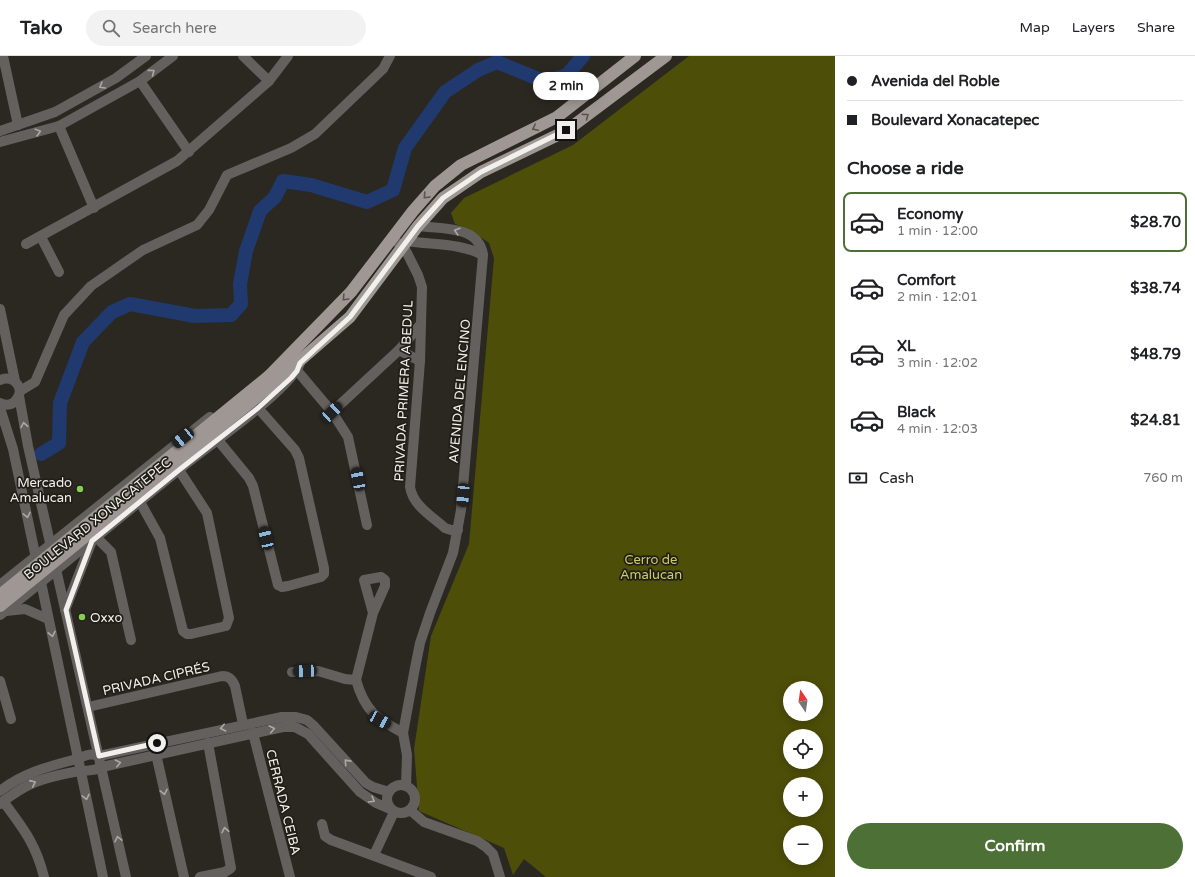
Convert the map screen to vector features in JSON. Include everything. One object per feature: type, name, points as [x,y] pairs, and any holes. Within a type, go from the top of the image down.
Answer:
[{"type":"main road","name":"BOULEVARD XONACATEPEC","points":[[2,611],[272,380],[288,356],[351,292],[413,210],[435,186],[461,165],[557,117],[635,56]]},
{"type":"main road","name":"BOULEVARD XONACATEPEC","points":[[0,594],[272,380],[297,367],[350,317],[418,226],[443,198],[481,172],[566,130],[666,56]]},
{"type":"street","points":[[3,56],[18,125]]},
{"type":"street","points":[[0,130],[46,116],[70,104],[116,78],[146,56]]},
{"type":"street","points":[[0,142],[59,126],[140,81],[173,56]]},
{"type":"street","points":[[244,56],[268,81]]},
{"type":"street","points":[[26,244],[94,208],[177,161],[268,81],[288,56]]},
{"type":"street","points":[[0,403],[10,404],[16,402],[20,394],[35,382],[64,315],[91,286],[143,250],[197,225],[209,210],[227,175],[291,148],[315,134],[383,69],[390,56]]},
{"type":"street","points":[[140,81],[189,152]]},
{"type":"street","points":[[59,126],[94,208]]},
{"type":"street","name":"AVENIDA DEL ENCINO","points":[[406,786],[407,755],[403,734],[420,643],[453,552],[461,510],[483,255],[482,246],[476,238],[456,229],[418,226]]},
{"type":"street","points":[[40,237],[59,272]]},
{"type":"street","points":[[391,239],[405,243],[460,247],[476,251],[483,255]]},
{"type":"street","name":"PRIVADA PRIMERA ABEDUL","points":[[405,243],[422,287],[420,361],[410,487],[412,496],[417,503],[445,528],[458,530]]},
{"type":"street","points":[[0,309],[14,381],[20,394],[28,446],[126,877]]},
{"type":"street","points":[[332,412],[399,350],[420,325]]},
{"type":"street","points":[[399,350],[420,361]]},
{"type":"street","name":"BOULEVARD XONACATEPEC","points":[[0,585],[276,363],[288,356]]},
{"type":"street","points":[[297,367],[332,412],[348,437],[367,525]]},
{"type":"street","name":"BOULEVARD XONACATEPEC","points":[[2,611],[25,595],[197,455],[258,408],[297,367]]},
{"type":"street","points":[[0,380],[9,379],[14,381]]},
{"type":"street","points":[[0,408],[13,450],[103,877]]},
{"type":"street","points":[[217,439],[249,478],[253,486],[278,584],[282,587],[321,577],[324,574],[324,568],[299,458],[295,450],[258,408]]},
{"type":"street","points":[[183,438],[197,455]]},
{"type":"street","points":[[13,450],[28,446]]},
{"type":"street","points":[[140,502],[160,538],[181,627],[187,634],[221,627],[228,622],[229,618],[207,513],[179,470]]},
{"type":"street","points":[[69,530],[67,539],[70,546],[77,549],[91,542]]},
{"type":"street","points":[[66,610],[91,542]]},
{"type":"street","points":[[91,542],[111,552],[131,640]]},
{"type":"street","points":[[11,576],[20,577],[24,581],[26,585],[25,595]]},
{"type":"street","points":[[373,613],[364,580],[381,577],[385,580],[385,586],[373,613],[356,680],[360,695],[372,714],[403,734]]},
{"type":"street","points":[[2,611],[25,609],[48,619]]},
{"type":"street","points":[[292,672],[318,671],[345,679],[356,680]]},
{"type":"street","name":"PRIVADA CIPRÉS","points":[[88,707],[222,676],[228,676],[233,680],[235,686],[243,724]]},
{"type":"street","points":[[0,682],[11,718]]},
{"type":"street","points":[[1,799],[23,776],[36,770],[78,759],[88,754],[99,756],[243,724],[282,717],[296,717],[307,720],[366,783],[373,788],[388,792]]},
{"type":"street","points":[[1,799],[33,782],[80,770],[92,771],[102,767],[156,754],[283,727],[295,727],[308,734],[360,792],[376,803],[392,810],[399,813],[410,810],[415,800],[414,794],[406,786],[399,785],[393,787],[388,792],[386,800],[392,810]]},
{"type":"street","name":"CERRADA CEIBA","points":[[253,733],[290,877]]},
{"type":"street","points":[[200,877],[231,868],[208,743]]},
{"type":"street","points":[[156,754],[184,877]]},
{"type":"street","points":[[1,799],[27,833],[37,850],[44,877]]},
{"type":"street","points":[[374,855],[392,810]]},
{"type":"street","points":[[410,810],[424,822],[477,841],[486,846],[493,854],[500,877]]},
{"type":"street","points":[[322,824],[328,839],[431,877]]},
{"type":"green space","name":"Cerro de Amalucan","points":[[689,56],[835,56],[835,877],[546,877],[524,859],[513,875],[504,848],[419,811],[414,749],[431,636],[469,544],[494,258],[489,243],[469,229],[455,224],[451,213],[464,198],[573,145]]},
{"type":"waterway","points":[[41,454],[59,443],[60,403],[83,342],[112,312],[130,304],[195,316],[231,315],[241,304],[240,284],[246,251],[260,211],[275,197],[283,181],[311,185],[367,202],[393,190],[405,148],[445,92],[478,70],[497,62],[546,82],[567,75],[583,56]]},
{"type":"place","name":"Mercado Amalucan","points":[[80,489]]},
{"type":"place","name":"Oxxo","points":[[82,617]]},
{"type":"route","points":[[157,743],[99,756],[66,610],[92,541],[217,439],[258,408],[291,378],[297,371],[300,363],[350,317],[418,226],[443,198],[481,172],[566,130]]}]
